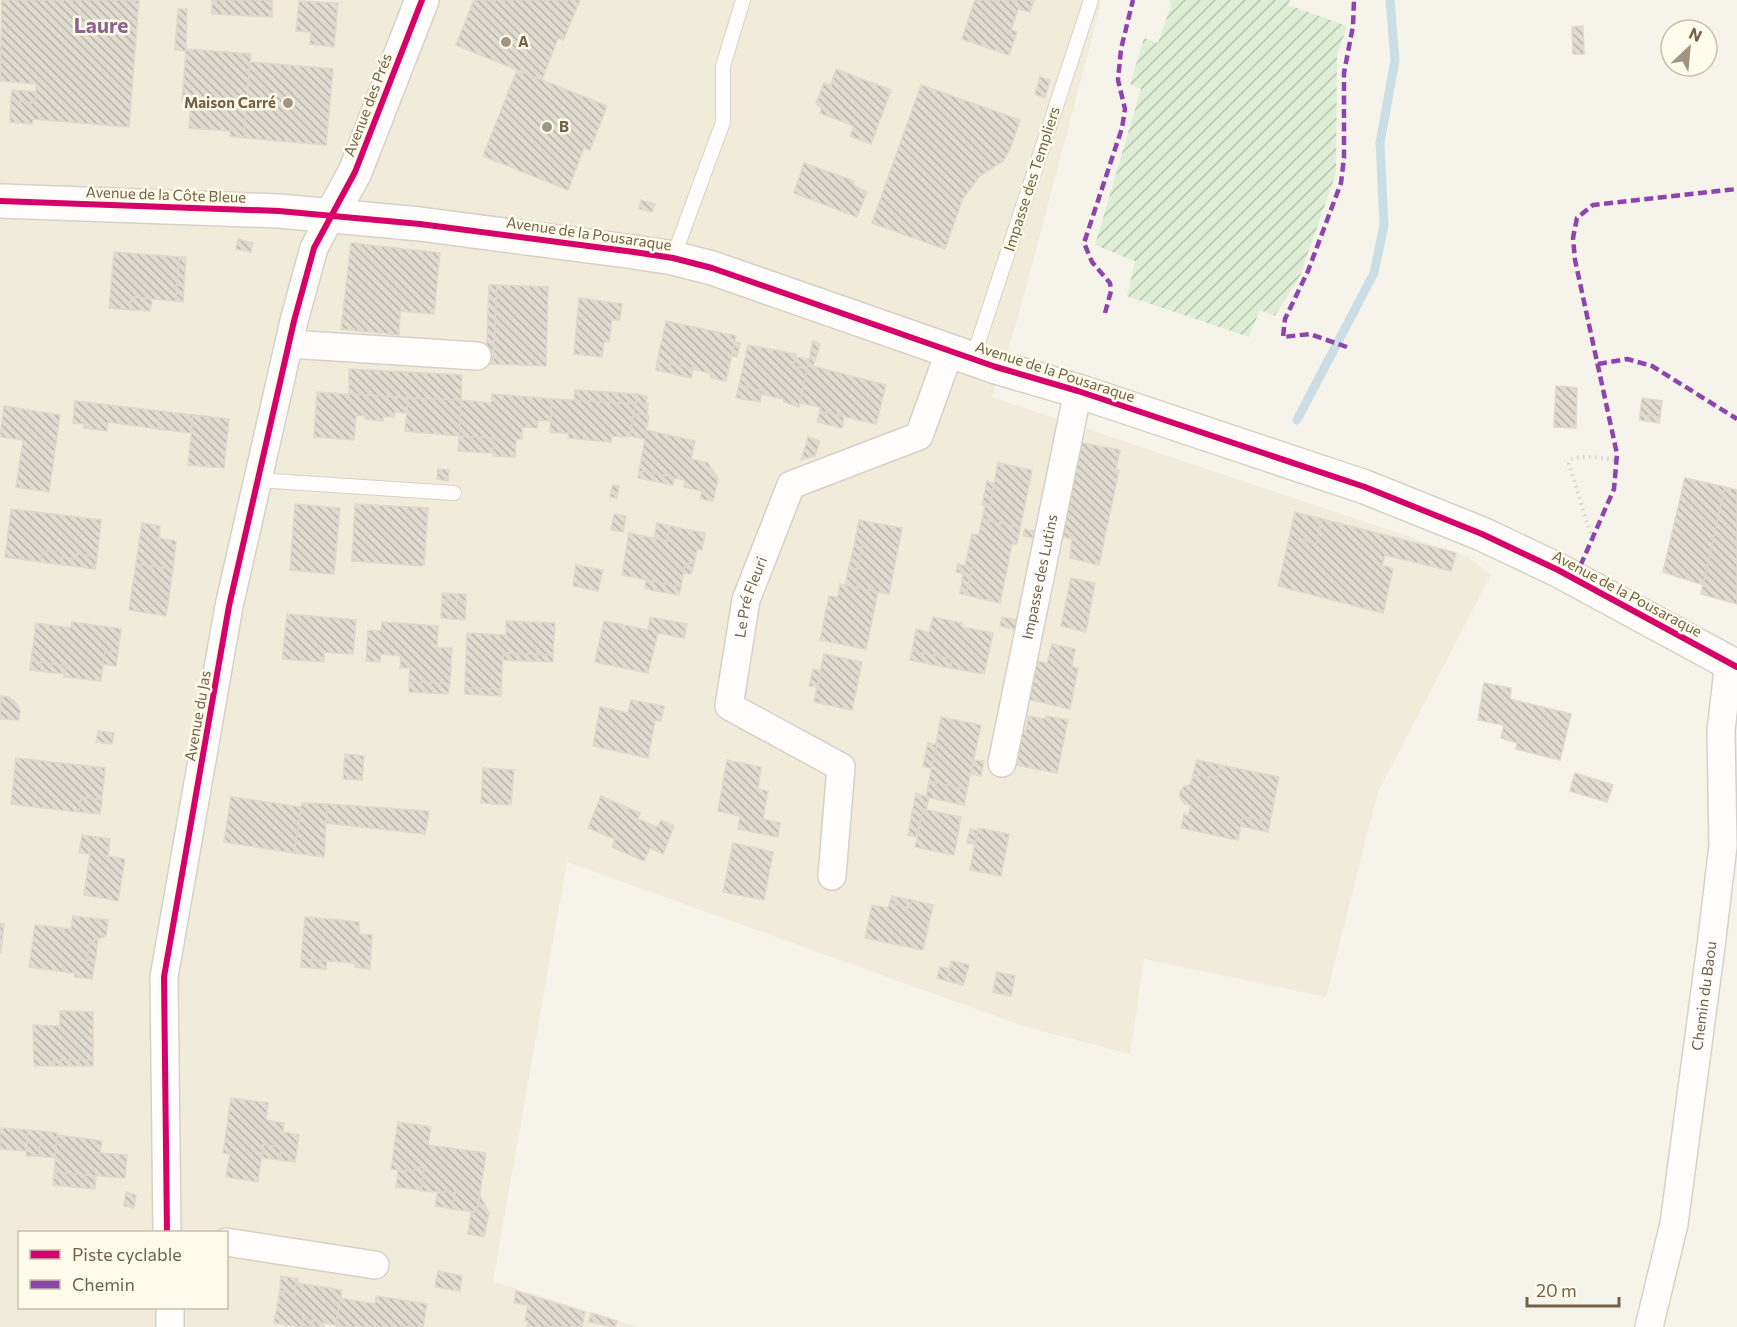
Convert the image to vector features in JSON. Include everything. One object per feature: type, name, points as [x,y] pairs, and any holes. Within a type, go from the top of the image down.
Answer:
[{"type":"street","name":"Avenue des Prés","points":[[331,216],[355,172],[422,0]]},
{"type":"street","name":"Avenue de la Côte Bleue","points":[[0,201],[279,211],[331,216]]},
{"type":"street","name":"Avenue de la Pousaraque","points":[[331,216],[492,232],[673,258],[712,268],[962,354],[1365,487],[1482,534],[1575,578],[1733,664]]},
{"type":"street","name":"Avenue du Jas","points":[[167,1231],[164,977],[229,606],[289,344],[314,248],[331,216]]},
{"type":"street","points":[[289,344],[477,356]]},
{"type":"street","name":"Le Pré Fleuri","points":[[832,876],[840,766],[729,706],[746,600],[791,485],[919,435],[962,354]]},
{"type":"street","name":"Impasse des Lutins","points":[[1002,763],[1078,391]]},
{"type":"street","name":"Chemin du Baou","points":[[1649,1327],[1674,1224],[1712,934],[1723,846],[1721,730],[1733,664]]},
{"type":"street","points":[[228,1242],[375,1265]]},
{"type":"street","points":[[170,1309],[170,1327]]},
{"type":"lane","points":[[673,258],[723,122],[723,66],[743,0]]},
{"type":"lane","name":"Impasse des Templiers","points":[[962,354],[1091,0]]},
{"type":"lane","points":[[257,480],[454,493]]},
{"type":"path","points":[[1592,539],[1569,464],[1570,460],[1594,457],[1617,460]]},
{"type":"shaded area","name":"Laure","points":[[0,0],[1102,0],[1018,318],[992,397],[1467,556],[1491,575],[1378,792],[1326,997],[1144,959],[1130,1054],[1026,1027],[567,862],[493,1281],[637,1327],[0,1327]]},
{"type":"green space","points":[[1170,0],[1290,0],[1288,5],[1347,26],[1337,55],[1336,173],[1300,276],[1275,316],[1260,310],[1249,337],[1127,296],[1135,261],[1095,245],[1141,89],[1130,84],[1144,38],[1158,43],[1171,5]]},
{"type":"building","points":[[2,0],[139,0],[129,127],[33,119],[32,124],[10,122],[11,100],[35,103],[36,84],[0,81]]},
{"type":"building","points":[[212,0],[272,0],[272,17],[212,14]]},
{"type":"building","name":"A","points":[[474,0],[580,0],[563,40],[558,38],[542,80],[456,45]]},
{"type":"building","points":[[975,0],[1034,0],[1030,12],[1018,9],[1011,30],[1017,32],[1009,55],[962,39]]},
{"type":"building","points":[[299,1],[338,3],[334,47],[310,44],[311,32],[296,31]]},
{"type":"building","points":[[178,9],[187,9],[186,51],[175,50]]},
{"type":"building","points":[[1583,26],[1584,54],[1573,54],[1572,27]]},
{"type":"building","points":[[186,49],[251,54],[244,138],[230,136],[230,131],[189,128],[191,101],[182,101]]},
{"type":"building","name":"Maison Carré","points":[[250,62],[333,69],[326,145],[244,138]]},
{"type":"building","points":[[836,69],[891,90],[871,144],[850,136],[854,126],[820,113],[822,108],[816,104],[824,83],[831,85]]},
{"type":"building","name":"B","points":[[517,70],[607,106],[590,150],[584,148],[568,190],[483,156]]},
{"type":"building","points":[[1040,77],[1050,80],[1045,98],[1035,94]]},
{"type":"building","points":[[921,85],[1020,120],[1010,149],[1003,161],[980,176],[963,198],[945,249],[872,223]]},
{"type":"building","points":[[12,90],[36,92],[35,103],[11,100]]},
{"type":"building","points":[[804,163],[854,181],[853,185],[867,192],[857,217],[794,193]]},
{"type":"building","points":[[641,200],[655,204],[652,212],[639,209]]},
{"type":"building","points":[[238,239],[253,243],[251,252],[236,249]]},
{"type":"building","points":[[351,243],[440,253],[434,314],[400,311],[399,335],[341,329]]},
{"type":"building","points":[[114,252],[179,257],[176,301],[131,297],[130,310],[109,308]]},
{"type":"building","points":[[179,257],[186,257],[183,302],[176,301]]},
{"type":"building","points":[[489,285],[497,285],[493,364],[486,364]]},
{"type":"building","points":[[497,285],[548,287],[546,366],[493,364]]},
{"type":"building","points":[[131,297],[152,299],[150,311],[130,310]]},
{"type":"building","points":[[579,298],[622,304],[620,320],[612,320],[609,342],[604,342],[602,357],[574,354]]},
{"type":"building","points":[[666,321],[736,336],[726,381],[711,378],[711,373],[657,362]]},
{"type":"building","points":[[813,341],[820,344],[813,367],[808,365]]},
{"type":"building","points":[[735,342],[740,343],[737,357],[732,356]]},
{"type":"building","points":[[748,345],[796,354],[793,366],[807,369],[799,407],[784,402],[784,399],[761,394],[762,391],[739,385]]},
{"type":"building","points":[[796,357],[809,359],[807,369],[793,366]]},
{"type":"building","points":[[657,362],[693,368],[691,378],[656,370]]},
{"type":"building","points":[[808,365],[886,385],[876,424],[820,411],[820,407],[800,403]]},
{"type":"building","points":[[349,369],[462,375],[461,401],[349,394]]},
{"type":"building","points":[[739,385],[762,391],[760,402],[736,398]]},
{"type":"building","points":[[1556,386],[1577,388],[1576,428],[1554,427]]},
{"type":"building","points":[[575,390],[638,394],[636,404],[574,400]]},
{"type":"building","points":[[317,392],[408,398],[407,413],[395,412],[394,417],[383,416],[383,421],[365,419],[366,416],[356,415],[354,440],[314,437]]},
{"type":"building","points":[[492,394],[552,399],[550,421],[538,420],[537,428],[522,427],[522,439],[516,439],[515,457],[493,456],[494,438],[459,436],[461,400],[491,403]]},
{"type":"building","points":[[638,394],[647,397],[646,404],[636,402]]},
{"type":"building","points":[[408,398],[461,400],[459,436],[405,431]]},
{"type":"building","points":[[1642,398],[1662,401],[1660,417],[1640,415]]},
{"type":"building","points":[[552,399],[636,404],[629,437],[612,436],[611,442],[568,438],[569,433],[550,432]]},
{"type":"building","points":[[75,401],[159,411],[158,429],[108,422],[107,431],[84,428],[84,424],[73,423]]},
{"type":"building","points":[[636,402],[648,404],[647,416],[634,413]]},
{"type":"building","points":[[4,406],[60,415],[49,492],[16,487],[23,440],[0,437]]},
{"type":"building","points":[[159,411],[193,415],[191,433],[158,429]]},
{"type":"building","points":[[820,411],[844,417],[842,428],[817,422]]},
{"type":"building","points":[[634,413],[649,416],[646,430],[695,441],[691,459],[708,463],[718,479],[713,501],[700,499],[702,491],[684,487],[685,480],[639,471],[645,439],[630,436]]},
{"type":"building","points":[[193,415],[229,419],[224,468],[188,465]]},
{"type":"building","points":[[1640,415],[1660,417],[1659,423],[1640,420]]},
{"type":"building","points":[[459,436],[494,438],[493,453],[458,451]]},
{"type":"building","points":[[808,437],[820,441],[815,456],[801,460]]},
{"type":"building","points":[[1077,442],[1120,450],[1116,469],[1119,470],[1099,565],[1070,558],[1072,539],[1057,536]]},
{"type":"building","points":[[998,463],[1032,470],[1020,528],[982,519],[985,506],[990,506]]},
{"type":"building","points":[[438,469],[449,470],[448,481],[437,479]]},
{"type":"building","points":[[639,471],[674,477],[673,485],[638,478]]},
{"type":"building","points":[[1685,478],[1725,487],[1704,585],[1663,572]]},
{"type":"building","points":[[987,481],[994,483],[990,506],[982,505]]},
{"type":"building","points":[[613,485],[619,486],[617,498],[610,497]]},
{"type":"building","points":[[1725,487],[1737,490],[1737,604],[1701,594]]},
{"type":"building","points":[[295,504],[340,508],[334,574],[290,570]]},
{"type":"building","points":[[355,504],[428,508],[424,566],[352,561]]},
{"type":"building","points":[[11,509],[101,520],[97,557],[77,554],[77,559],[55,557],[56,552],[42,551],[41,562],[5,557]]},
{"type":"building","points":[[1295,512],[1322,519],[1316,545],[1290,534]]},
{"type":"building","points":[[614,514],[626,516],[623,532],[611,530]]},
{"type":"building","points":[[982,519],[1020,528],[1017,544],[1012,544],[1000,603],[966,595],[972,568],[965,566],[972,534],[979,535]]},
{"type":"building","points":[[1322,519],[1456,553],[1451,571],[1385,555],[1382,565],[1393,569],[1383,613],[1278,586],[1290,534],[1316,545]]},
{"type":"building","points":[[859,520],[902,528],[889,594],[845,585],[849,567],[857,569],[862,547],[854,546]]},
{"type":"building","points":[[142,523],[160,526],[159,538],[176,541],[173,569],[136,564]]},
{"type":"building","points":[[657,523],[670,526],[667,541],[654,538]]},
{"type":"building","points":[[670,526],[705,533],[702,550],[697,549],[694,564],[685,563],[681,587],[622,575],[629,533],[667,541]]},
{"type":"building","points":[[1025,529],[1038,532],[1036,538],[1023,536]]},
{"type":"building","points":[[854,546],[862,547],[857,569],[849,567]]},
{"type":"building","points":[[42,551],[56,552],[55,557],[77,559],[77,554],[97,557],[95,569],[41,562]]},
{"type":"building","points":[[685,563],[694,564],[691,574],[684,573]]},
{"type":"building","points":[[136,564],[173,569],[166,616],[129,610]]},
{"type":"building","points":[[958,564],[972,568],[966,595],[960,594],[963,574],[956,572]]},
{"type":"building","points":[[576,565],[603,570],[598,591],[573,586]]},
{"type":"building","points":[[1071,578],[1095,583],[1086,632],[1061,626]]},
{"type":"building","points":[[646,580],[681,587],[679,595],[645,589]]},
{"type":"building","points":[[840,584],[878,592],[866,649],[820,640],[829,596],[838,597]]},
{"type":"building","points":[[442,593],[466,594],[466,601],[442,600]]},
{"type":"building","points":[[442,600],[466,601],[465,620],[441,618]]},
{"type":"building","points":[[287,614],[356,620],[353,654],[324,652],[324,662],[282,659]]},
{"type":"building","points":[[650,617],[687,624],[684,638],[658,633],[648,673],[595,662],[604,621],[648,630]]},
{"type":"building","points":[[933,617],[962,623],[962,627],[993,633],[984,674],[950,668],[952,659],[912,651],[916,629],[929,633]]},
{"type":"building","points":[[1002,617],[1020,621],[1018,630],[1000,626]]},
{"type":"building","points":[[506,621],[555,623],[553,655],[503,653],[501,689],[465,688],[467,633],[506,635]]},
{"type":"building","points":[[72,622],[121,629],[118,652],[105,651],[101,681],[64,677],[66,666],[31,661],[36,623],[71,628]]},
{"type":"building","points":[[382,622],[438,626],[437,648],[452,648],[450,684],[409,682],[410,668],[400,668],[401,656],[381,654],[380,662],[366,661],[368,630],[381,631]]},
{"type":"building","points":[[1052,644],[1075,649],[1072,667],[1078,668],[1070,709],[1023,698],[1031,660],[1047,663]]},
{"type":"building","points":[[105,651],[118,652],[116,666],[103,664]]},
{"type":"building","points":[[912,651],[952,659],[950,668],[910,660]]},
{"type":"building","points":[[503,653],[553,655],[553,662],[503,660]]},
{"type":"building","points":[[824,654],[862,662],[852,710],[814,702]]},
{"type":"building","points":[[31,661],[66,666],[65,674],[30,670]]},
{"type":"building","points":[[813,669],[821,671],[817,687],[809,686]]},
{"type":"building","points":[[409,682],[450,684],[448,694],[409,692]]},
{"type":"building","points":[[1484,683],[1511,688],[1510,699],[1571,714],[1560,760],[1516,749],[1517,743],[1501,738],[1504,725],[1478,720]]},
{"type":"building","points":[[465,688],[501,689],[501,696],[465,694]]},
{"type":"building","points":[[1,696],[9,697],[16,703],[20,711],[19,720],[0,719]]},
{"type":"building","points":[[631,700],[664,706],[661,721],[655,720],[648,758],[593,746],[600,707],[628,713]]},
{"type":"building","points":[[1028,716],[1068,720],[1057,773],[1011,764],[1017,730],[1026,731]]},
{"type":"building","points":[[941,717],[981,725],[967,790],[929,781]]},
{"type":"building","points":[[98,731],[114,733],[112,744],[96,742]]},
{"type":"building","points":[[928,743],[937,745],[931,769],[923,766]]},
{"type":"building","points":[[345,754],[364,756],[362,780],[343,779]]},
{"type":"building","points":[[16,758],[105,768],[102,800],[81,797],[79,812],[11,804]]},
{"type":"building","points":[[727,760],[761,767],[758,789],[768,791],[763,819],[780,823],[778,837],[738,829],[740,816],[718,811]]},
{"type":"building","points":[[974,760],[984,761],[981,776],[971,774]]},
{"type":"building","points":[[1197,760],[1220,765],[1217,779],[1193,774]]},
{"type":"building","points":[[1220,765],[1279,777],[1270,822],[1243,817],[1238,840],[1181,828],[1184,814],[1188,817],[1191,805],[1185,804],[1180,797],[1183,787],[1191,784],[1193,774],[1217,779]]},
{"type":"building","points":[[483,768],[514,770],[511,805],[481,803]]},
{"type":"building","points":[[1575,773],[1613,785],[1607,802],[1570,791]]},
{"type":"building","points":[[929,781],[967,790],[964,805],[926,797]]},
{"type":"building","points":[[916,793],[929,798],[926,810],[923,809],[916,837],[908,835]]},
{"type":"building","points":[[601,796],[628,808],[625,812],[657,827],[661,820],[674,826],[663,854],[650,848],[644,861],[612,847],[615,839],[588,828]]},
{"type":"building","points":[[81,797],[102,800],[100,814],[79,812]]},
{"type":"building","points":[[231,797],[301,807],[294,853],[224,842]]},
{"type":"building","points":[[302,803],[327,804],[324,857],[294,853]]},
{"type":"building","points":[[327,804],[429,811],[425,834],[326,823]]},
{"type":"building","points":[[628,808],[640,813],[638,819],[625,812]]},
{"type":"building","points":[[923,809],[961,817],[954,855],[915,847]]},
{"type":"building","points":[[1243,817],[1270,822],[1268,832],[1241,826]]},
{"type":"building","points":[[978,828],[1009,834],[1001,876],[970,870]]},
{"type":"building","points":[[970,829],[978,831],[975,844],[967,843]]},
{"type":"building","points":[[82,835],[110,839],[108,856],[125,859],[118,901],[84,895],[90,854],[79,853]]},
{"type":"building","points":[[733,843],[773,852],[764,900],[723,892]]},
{"type":"building","points":[[892,896],[912,900],[910,908],[890,903]]},
{"type":"building","points":[[912,900],[933,905],[923,950],[865,938],[872,905],[888,908],[890,903],[910,908]]},
{"type":"building","points":[[73,916],[108,920],[106,936],[90,942],[87,960],[95,961],[92,979],[75,977],[74,973],[29,967],[35,925],[71,929]]},
{"type":"building","points":[[305,917],[359,922],[359,934],[372,935],[370,969],[355,967],[355,963],[301,959]]},
{"type":"building","points":[[0,923],[4,924],[1,953],[0,953]]},
{"type":"building","points":[[98,939],[95,961],[87,960],[90,942]]},
{"type":"building","points":[[301,959],[327,961],[326,969],[301,967]]},
{"type":"building","points":[[951,961],[969,965],[963,985],[947,981]]},
{"type":"building","points":[[940,967],[950,969],[947,981],[937,978]]},
{"type":"building","points":[[997,972],[1015,976],[1011,996],[993,992]]},
{"type":"building","points":[[60,1011],[93,1012],[93,1060],[54,1060],[55,1066],[34,1066],[33,1025],[60,1026]]},
{"type":"building","points":[[54,1060],[93,1060],[93,1066],[55,1066]]},
{"type":"building","points":[[231,1098],[268,1103],[266,1120],[284,1123],[283,1132],[299,1135],[295,1162],[280,1160],[281,1147],[263,1145],[258,1182],[226,1177],[230,1154],[223,1153]]},
{"type":"building","points":[[398,1122],[431,1127],[428,1145],[486,1153],[477,1212],[452,1209],[455,1193],[421,1191],[424,1168],[415,1167],[414,1172],[391,1169]]},
{"type":"building","points":[[0,1128],[28,1130],[26,1151],[0,1149]]},
{"type":"building","points":[[28,1130],[41,1131],[39,1156],[26,1156]]},
{"type":"building","points":[[41,1131],[57,1133],[55,1158],[39,1156]]},
{"type":"building","points":[[57,1135],[102,1141],[100,1153],[127,1155],[125,1178],[54,1172]]},
{"type":"building","points":[[263,1145],[281,1147],[280,1160],[262,1158]]},
{"type":"building","points":[[415,1167],[424,1168],[421,1190],[396,1187],[398,1170],[414,1172]]},
{"type":"building","points":[[54,1172],[96,1176],[95,1189],[53,1185]]},
{"type":"building","points":[[438,1191],[455,1193],[452,1209],[435,1206]]},
{"type":"building","points":[[126,1192],[136,1195],[134,1208],[124,1206]]},
{"type":"building","points":[[480,1196],[489,1213],[484,1237],[468,1234],[471,1212],[477,1212]]},
{"type":"building","points":[[438,1271],[462,1276],[460,1291],[435,1287]]},
{"type":"building","points":[[281,1276],[298,1279],[295,1294],[280,1291]]},
{"type":"building","points":[[296,1283],[342,1290],[336,1325],[303,1319],[302,1327],[274,1323],[280,1291],[295,1294]]},
{"type":"building","points":[[516,1291],[585,1312],[582,1327],[527,1327],[528,1321],[525,1320],[528,1305],[514,1303]]},
{"type":"building","points":[[376,1296],[427,1304],[423,1327],[336,1327],[340,1298],[375,1304]]},
{"type":"building","points":[[591,1313],[617,1321],[615,1327],[589,1322]]},
{"type":"building","points":[[303,1319],[324,1323],[323,1327],[302,1327]]},
{"type":"waterway","points":[[1297,420],[1374,273],[1384,225],[1380,143],[1395,60],[1390,0]]},
{"type":"marked path","points":[[1105,313],[1111,291],[1110,283],[1092,262],[1084,243],[1122,128],[1125,109],[1118,80],[1121,49],[1133,0]]},
{"type":"marked path","points":[[1347,347],[1310,334],[1283,337],[1285,319],[1308,271],[1341,183],[1344,158],[1344,73],[1353,26],[1354,0]]},
{"type":"marked path","points":[[1575,578],[1614,489],[1617,454],[1575,260],[1573,238],[1577,218],[1593,205],[1737,189]]},
{"type":"marked path","points":[[1598,364],[1627,359],[1652,366],[1737,419]]},
{"type":"cycle path","points":[[167,1231],[164,977],[229,606],[294,321],[314,248],[355,172],[422,0]]},
{"type":"cycle path","points":[[0,201],[279,211],[420,224],[634,252],[673,258],[712,268],[996,367],[1078,391],[1365,487],[1482,534],[1558,570],[1737,667]]},
{"type":"place","name":"A","points":[[506,42]]},
{"type":"place","name":"Maison Carré","points":[[288,103]]},
{"type":"place","name":"B","points":[[547,127]]},
{"type":"district","name":"Laure","points":[[101,26]]}]
